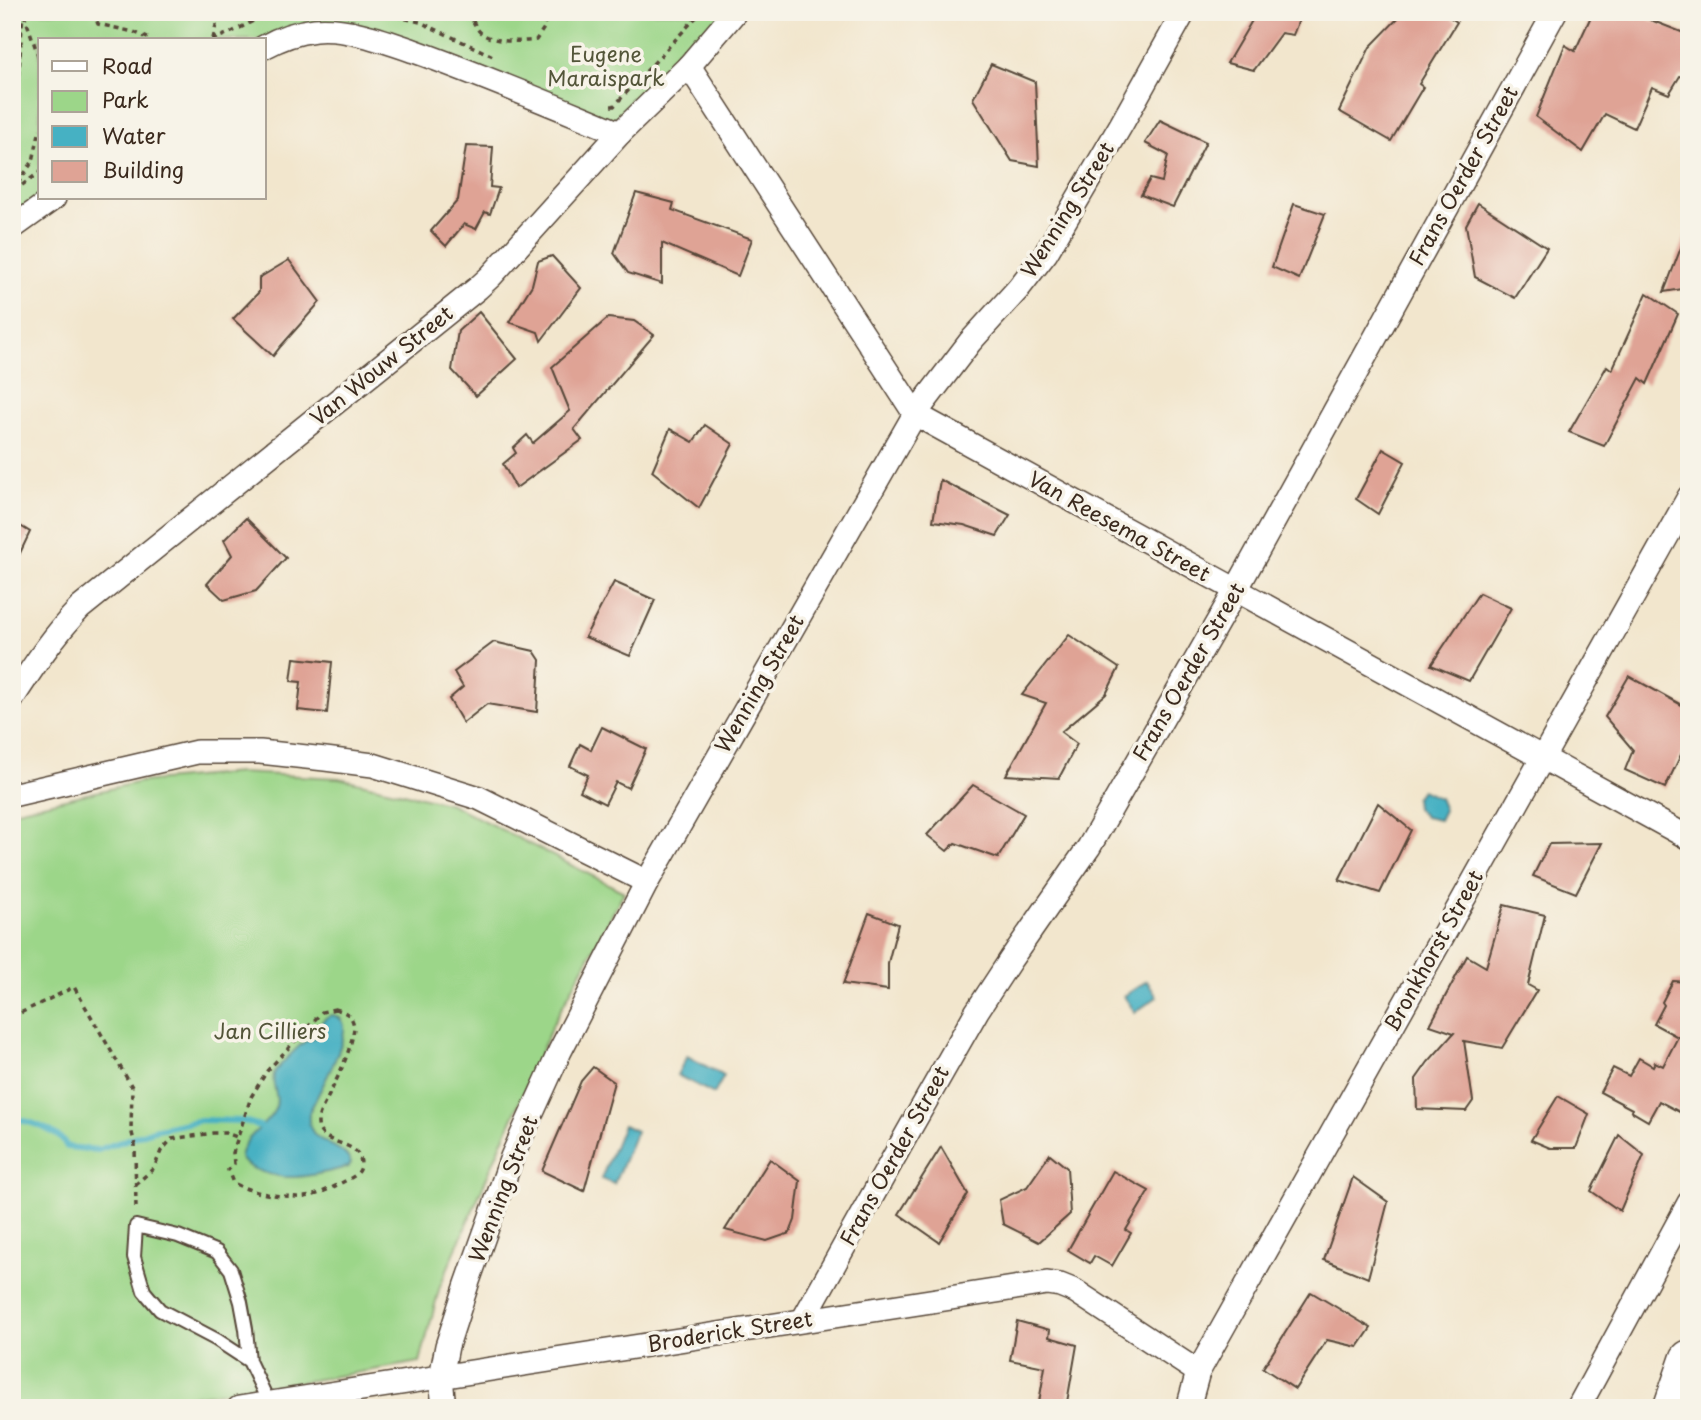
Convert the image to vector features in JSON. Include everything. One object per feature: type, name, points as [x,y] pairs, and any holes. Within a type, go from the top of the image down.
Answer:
[{"type":"main road","points":[[1672,1408],[1689,1359]]},
{"type":"street","name":"Van Wouw Street","points":[[12,699],[61,627],[80,608],[491,276],[620,133],[688,66],[735,12]]},
{"type":"street","name":"Wenning Street","points":[[444,1408],[441,1377],[447,1346],[512,1157],[560,1051],[648,882],[915,414],[970,342],[1041,260],[1184,12]]},
{"type":"street","name":"Frans Oerder Street","points":[[803,1320],[977,1011],[1089,847],[1236,590],[1555,12]]},
{"type":"street","points":[[266,46],[283,37],[317,30],[375,38],[454,65],[620,133]]},
{"type":"street","name":"Van Reesema Street","points":[[688,66],[915,414],[1689,838]]},
{"type":"street","points":[[12,228],[51,200]]},
{"type":"street","name":"Bronkhorst Street","points":[[1188,1408],[1198,1372],[1689,497]]},
{"type":"street","points":[[12,795],[197,752],[260,752],[337,760],[373,765],[479,798],[648,882]]},
{"type":"street","points":[[1578,1408],[1689,1203]]},
{"type":"street","name":"Broderick Street","points":[[239,1408],[1047,1283],[1060,1285],[1086,1298],[1198,1372]]},
{"type":"lane","points":[[249,1361],[217,1340],[160,1310],[145,1292],[134,1256],[136,1226],[178,1236],[217,1252],[231,1270],[241,1302],[249,1361],[269,1403]]},
{"type":"path","points":[[23,12],[38,55]]},
{"type":"path","points":[[12,176],[23,12]]},
{"type":"path","points":[[93,12],[98,24],[148,38]]},
{"type":"path","points":[[213,38],[219,12]]},
{"type":"path","points":[[218,38],[269,13],[277,12]]},
{"type":"path","points":[[376,12],[420,22],[505,61]]},
{"type":"path","points":[[468,12],[481,33],[492,40],[522,42],[536,40],[554,12]]},
{"type":"path","points":[[537,12],[546,25]]},
{"type":"path","points":[[602,106],[614,106],[701,12]]},
{"type":"path","points":[[12,192],[33,160],[38,138]]},
{"type":"path","points":[[12,192],[38,173]]},
{"type":"path","points":[[12,1017],[74,987],[132,1087],[131,1129],[135,1145],[136,1226]]},
{"type":"path","points":[[335,1009],[351,1016],[354,1021],[353,1034],[318,1123],[321,1135],[350,1146],[358,1155],[361,1165],[357,1174],[302,1198],[248,1190],[233,1182],[228,1170],[234,1164],[233,1153],[237,1137],[251,1097],[267,1071],[321,1012],[335,1009]]},
{"type":"path","points":[[135,1185],[154,1168],[161,1150],[172,1139],[213,1133],[226,1133],[237,1137]]},
{"type":"green space","name":"Eugene Maraispark","points":[[12,12],[735,12],[623,133],[349,23],[266,63],[266,38],[38,38],[38,197],[12,216]]},
{"type":"green space","name":"Jan Cilliers","points":[[239,773],[339,778],[451,804],[624,892],[553,1024],[440,1286],[420,1362],[313,1380],[104,1408],[12,1408],[12,811],[140,782]]},
{"type":"water","points":[[1421,790],[1439,798],[1444,810],[1439,820],[1425,817],[1416,808],[1415,798]]},
{"type":"water","points":[[1147,981],[1157,997],[1135,1012],[1124,996]]},
{"type":"water","points":[[333,1015],[343,1022],[341,1045],[309,1113],[309,1124],[318,1138],[340,1150],[351,1163],[348,1167],[306,1176],[286,1177],[256,1170],[240,1158],[249,1138],[270,1117],[276,1106],[273,1083],[275,1071],[300,1045],[316,1035],[324,1019]]},
{"type":"water","points":[[687,1056],[724,1076],[714,1094],[677,1075]]},
{"type":"water","points":[[623,1125],[636,1131],[614,1184],[601,1179]]},
{"type":"building","points":[[1257,12],[1291,12],[1300,17],[1293,35],[1281,33],[1254,70],[1227,63]]},
{"type":"building","points":[[1404,12],[1442,12],[1457,22],[1419,84],[1423,87],[1391,141],[1339,111],[1370,47]]},
{"type":"building","points":[[1593,12],[1652,12],[1648,19],[1689,35],[1689,77],[1680,76],[1669,94],[1652,87],[1634,128],[1605,114],[1583,152],[1536,117],[1565,45],[1575,51]]},
{"type":"building","points":[[991,64],[1035,82],[1039,166],[1012,161],[973,99]]},
{"type":"building","points":[[1160,120],[1206,142],[1173,207],[1141,195],[1150,179],[1162,182],[1168,155],[1145,143]]},
{"type":"building","points":[[466,146],[493,147],[490,187],[499,188],[490,214],[485,212],[476,229],[464,224],[446,246],[431,231],[458,200]]},
{"type":"building","points":[[636,193],[674,203],[672,210],[752,239],[738,276],[662,243],[662,284],[628,273],[614,253]]},
{"type":"building","points":[[1478,203],[1547,248],[1515,298],[1475,277],[1466,225]]},
{"type":"building","points":[[1294,204],[1325,214],[1299,279],[1272,267]]},
{"type":"building","points":[[1687,232],[1689,288],[1664,292]]},
{"type":"building","points":[[552,256],[581,288],[541,341],[538,332],[509,322],[532,285],[538,261]]},
{"type":"building","points":[[289,260],[320,302],[273,356],[233,319],[259,292],[259,278]]},
{"type":"building","points":[[1647,293],[1678,314],[1647,384],[1640,378],[1604,446],[1569,432],[1607,366],[1612,370]]},
{"type":"building","points":[[479,312],[517,359],[476,396],[452,370],[458,331]]},
{"type":"building","points":[[608,318],[634,321],[654,335],[574,429],[582,440],[516,488],[503,464],[516,453],[513,448],[527,435],[533,443],[570,411],[552,367]]},
{"type":"building","points":[[705,425],[733,444],[699,508],[652,471],[670,429],[693,442]]},
{"type":"building","points":[[1383,449],[1405,462],[1378,514],[1356,499]]},
{"type":"building","points":[[940,480],[1010,515],[997,536],[964,525],[933,521]]},
{"type":"building","points":[[246,518],[286,558],[256,591],[224,600],[207,584],[232,555],[224,540]]},
{"type":"building","points":[[12,521],[30,532],[12,570]]},
{"type":"building","points":[[614,582],[655,600],[630,656],[585,637]]},
{"type":"building","points":[[1479,593],[1511,608],[1469,681],[1431,665]]},
{"type":"building","points":[[1069,635],[1119,668],[1106,694],[1061,732],[1077,744],[1059,778],[1006,775],[1046,703],[1022,695]]},
{"type":"building","points":[[494,642],[534,651],[540,660],[537,712],[487,704],[463,723],[449,699],[463,687],[454,672]]},
{"type":"building","points":[[294,658],[332,662],[327,713],[298,710],[301,682],[291,681]]},
{"type":"building","points":[[1629,676],[1689,709],[1689,738],[1665,788],[1625,770],[1633,750],[1605,717]]},
{"type":"building","points":[[602,727],[646,749],[628,788],[616,782],[605,804],[580,791],[588,775],[570,766],[580,744],[591,750]]},
{"type":"building","points":[[973,785],[1024,814],[998,858],[955,843],[947,851],[927,835]]},
{"type":"building","points":[[1378,803],[1411,830],[1380,893],[1339,880]]},
{"type":"building","points":[[1602,843],[1576,893],[1533,876],[1549,844]]},
{"type":"building","points":[[1504,905],[1545,915],[1528,985],[1537,990],[1502,1048],[1464,1041],[1473,1101],[1466,1111],[1417,1109],[1416,1079],[1454,1033],[1430,1025],[1467,956],[1486,967]]},
{"type":"building","points":[[869,913],[898,924],[888,963],[888,990],[843,984]]},
{"type":"building","points":[[1673,981],[1689,982],[1689,1117],[1659,1101],[1648,1121],[1600,1092],[1613,1068],[1629,1076],[1639,1058],[1653,1066],[1655,1062],[1663,1066],[1678,1037],[1654,1024]]},
{"type":"building","points":[[593,1067],[614,1082],[584,1191],[542,1171],[581,1081]]},
{"type":"building","points":[[1558,1096],[1589,1114],[1576,1148],[1550,1148],[1531,1140]]},
{"type":"building","points":[[1619,1135],[1644,1155],[1620,1211],[1591,1191]]},
{"type":"building","points":[[941,1147],[968,1194],[939,1242],[899,1214]]},
{"type":"building","points":[[1050,1154],[1067,1168],[1070,1214],[1039,1242],[1003,1224],[999,1200],[1027,1187]]},
{"type":"building","points":[[770,1159],[800,1181],[795,1220],[790,1233],[767,1241],[725,1230]]},
{"type":"building","points":[[1113,1171],[1149,1191],[1126,1230],[1131,1233],[1112,1266],[1094,1256],[1090,1263],[1068,1250]]},
{"type":"building","points":[[1353,1177],[1388,1202],[1368,1278],[1324,1260]]},
{"type":"building","points":[[1311,1292],[1371,1328],[1358,1347],[1327,1340],[1295,1389],[1263,1368]]},
{"type":"building","points":[[1017,1321],[1050,1330],[1049,1337],[1077,1345],[1066,1408],[1038,1408],[1045,1367],[1010,1360]]},
{"type":"waterway","points":[[12,1119],[51,1131],[67,1147],[98,1150],[153,1130],[201,1120],[243,1121],[260,1126]]}]
